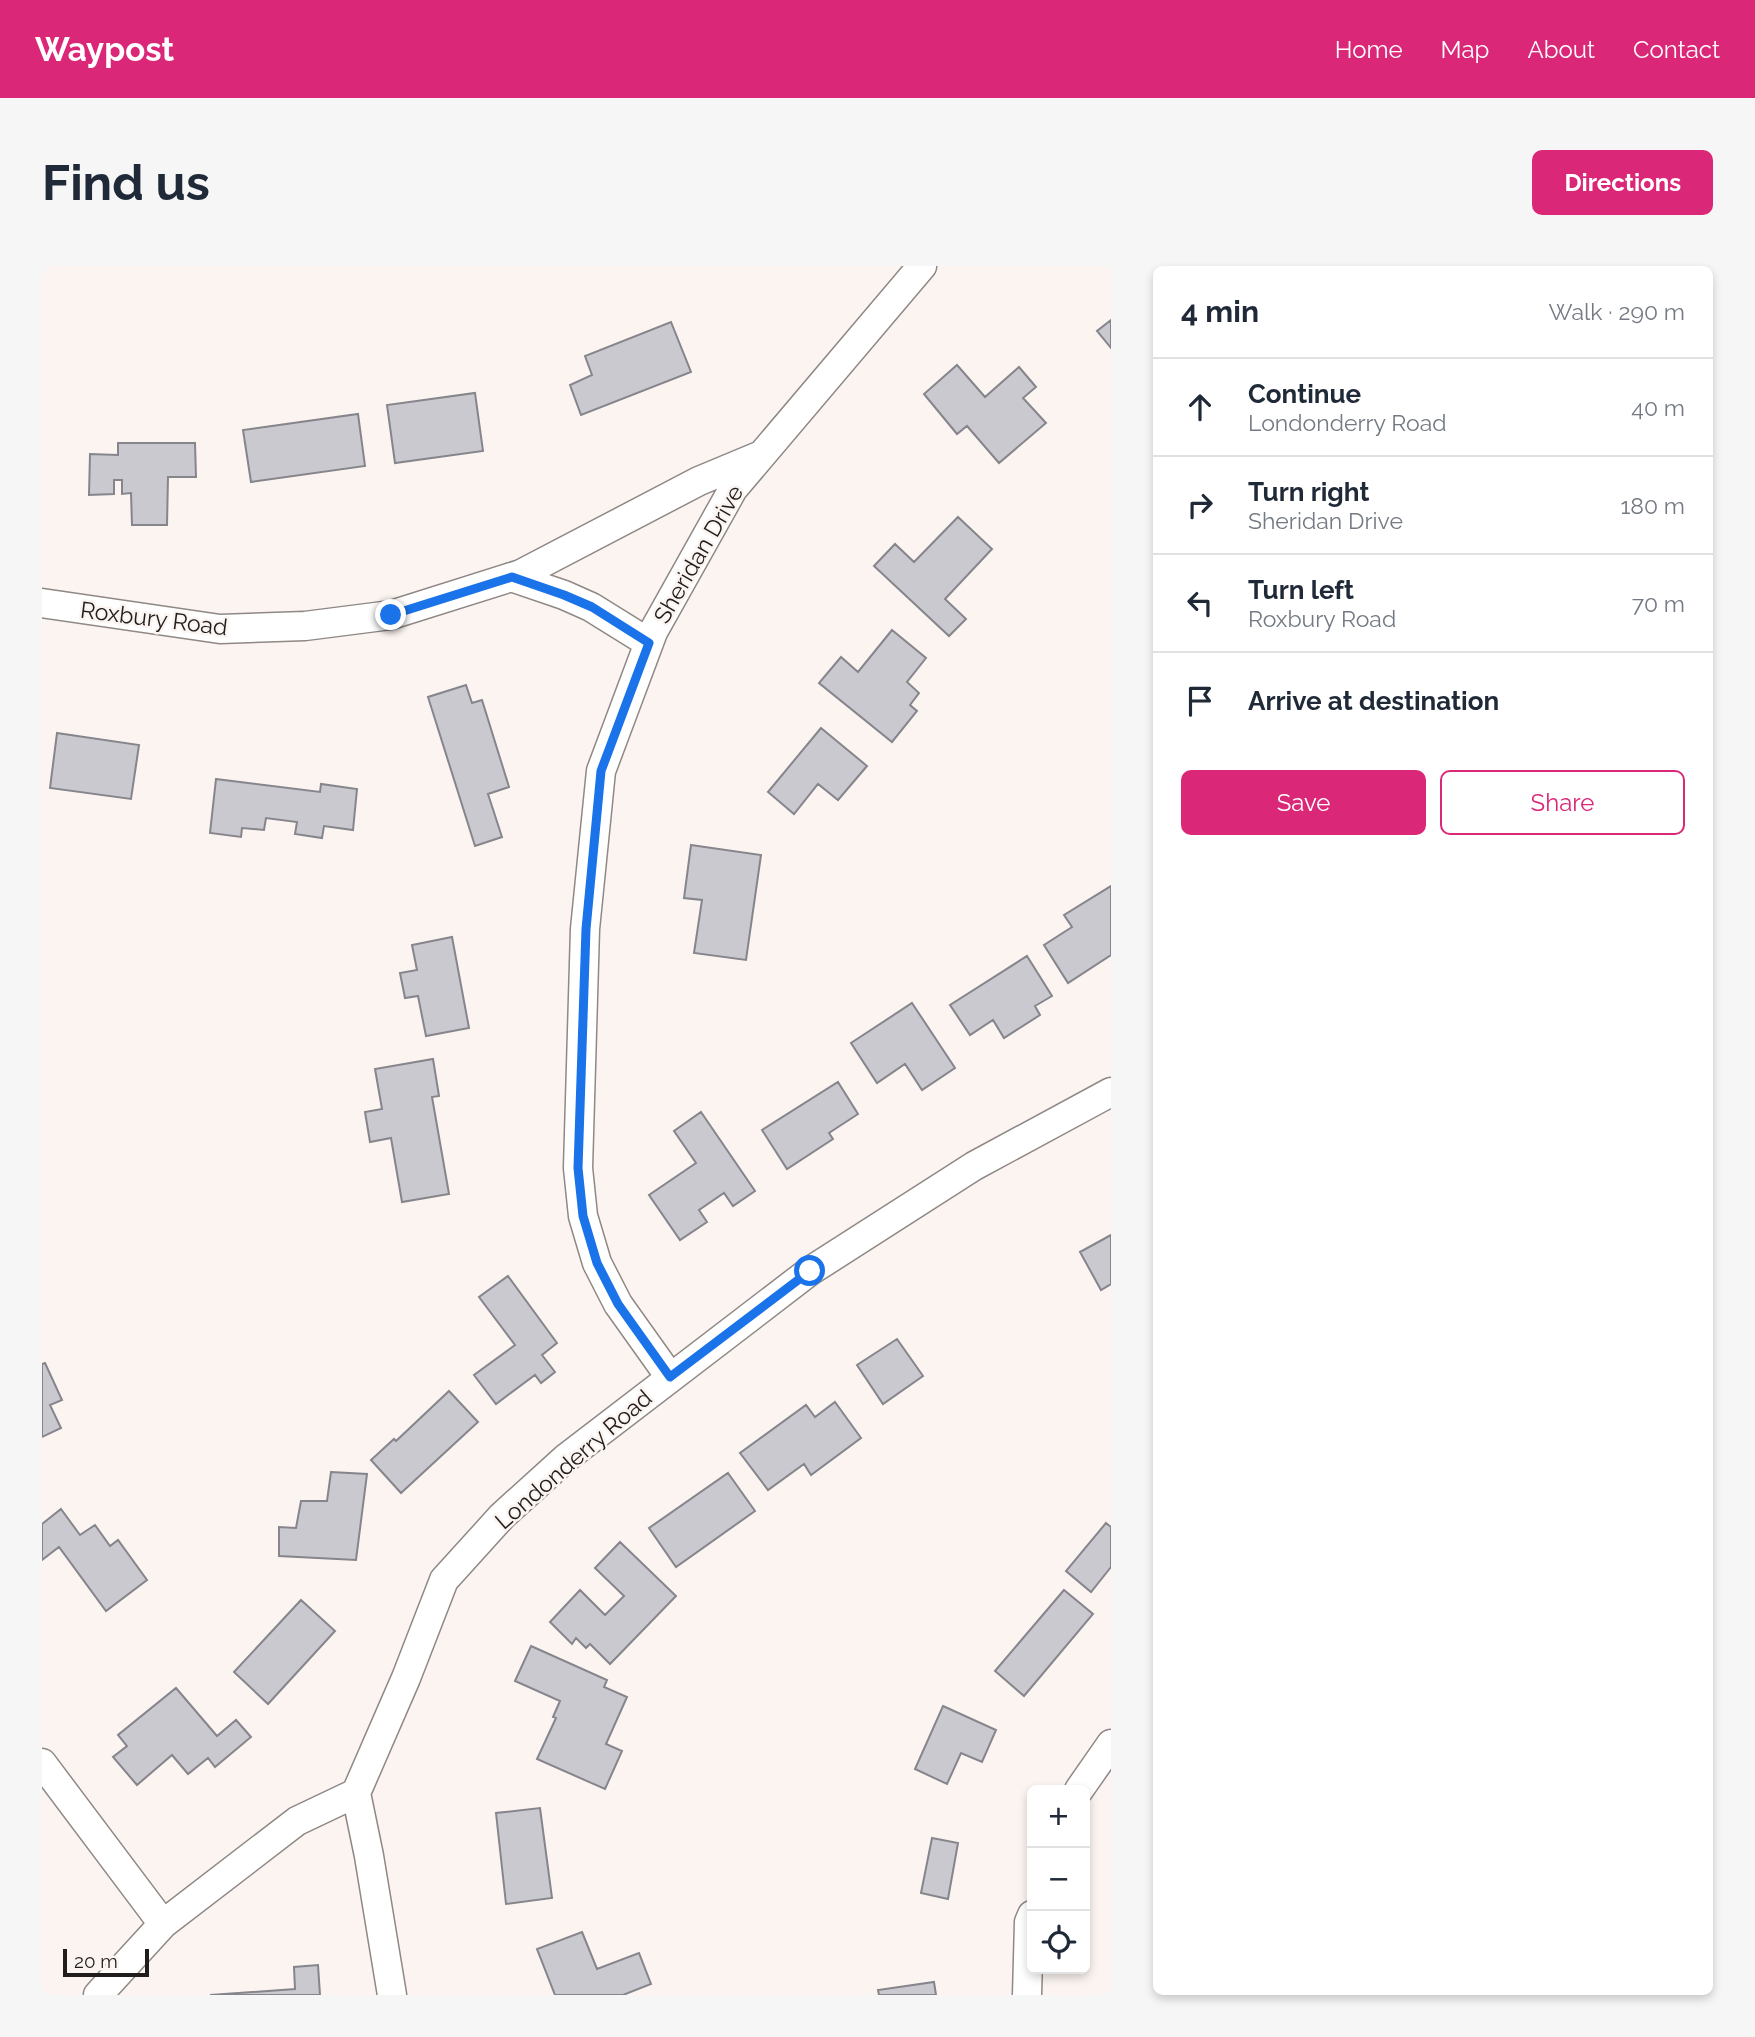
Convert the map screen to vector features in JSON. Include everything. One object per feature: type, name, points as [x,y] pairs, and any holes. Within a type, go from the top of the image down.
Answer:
[{"type":"street","name":"Sheridan Drive","points":[[670,1377],[618,1304],[597,1263],[583,1216],[578,1168],[586,929],[601,771],[649,643],[733,489],[922,266]]},
{"type":"street","name":"Roxbury Road","points":[[42,603],[220,629],[305,626],[391,615],[512,577],[699,481],[761,456]]},
{"type":"street","points":[[512,577],[592,607],[649,643]]},
{"type":"street","name":"Londonderry Road","points":[[356,1793],[406,1678],[444,1580],[502,1516],[566,1458],[810,1271],[974,1166],[1111,1092]]},
{"type":"street","points":[[1082,1785],[1111,1744]]},
{"type":"street","points":[[42,1763],[163,1924]]},
{"type":"street","points":[[98,1995],[163,1924],[297,1821],[356,1793],[392,1995]]},
{"type":"street","points":[[1027,1995],[1028,1974]]},
{"type":"building","points":[[1111,320],[1111,348],[1097,331]]},
{"type":"building","points":[[671,322],[691,372],[581,415],[570,385],[592,375],[585,356]]},
{"type":"building","points":[[957,365],[985,397],[1019,367],[1036,387],[1023,398],[1046,423],[999,463],[967,426],[957,434],[924,394]]},
{"type":"building","points":[[475,393],[483,451],[395,463],[387,405]]},
{"type":"building","points":[[358,414],[365,466],[251,482],[243,430]]},
{"type":"building","points":[[118,443],[195,443],[196,477],[168,477],[167,525],[132,525],[131,493],[122,494],[122,480],[114,480],[114,494],[89,495],[90,454],[118,455]]},
{"type":"building","points":[[958,517],[992,549],[945,599],[966,619],[949,636],[874,566],[895,544],[914,562]]},
{"type":"building","points":[[892,630],[926,658],[907,682],[919,693],[910,705],[917,711],[892,742],[819,683],[841,657],[858,672]]},
{"type":"building","points":[[466,685],[472,703],[482,700],[509,787],[488,794],[502,837],[475,846],[428,697]]},
{"type":"building","points":[[821,728],[867,766],[838,800],[818,784],[794,814],[768,792]]},
{"type":"building","points":[[57,733],[139,745],[131,799],[50,788]]},
{"type":"building","points":[[216,779],[320,792],[321,784],[357,789],[353,830],[324,826],[322,838],[295,834],[297,822],[266,818],[264,830],[242,828],[241,837],[210,833]]},
{"type":"building","points":[[691,845],[761,855],[746,960],[694,953],[702,900],[684,898]]},
{"type":"building","points":[[1111,886],[1111,955],[1068,983],[1044,945],[1072,927],[1064,915]]},
{"type":"building","points":[[452,937],[469,1028],[426,1036],[418,996],[405,998],[400,973],[417,970],[412,945]]},
{"type":"building","points":[[1027,956],[1052,996],[1035,1006],[1040,1015],[1004,1038],[993,1020],[970,1035],[950,1005]]},
{"type":"building","points":[[912,1003],[955,1068],[922,1090],[905,1064],[877,1083],[851,1043]]},
{"type":"building","points":[[433,1059],[439,1096],[432,1097],[449,1194],[402,1202],[391,1138],[370,1142],[365,1112],[382,1109],[375,1069]]},
{"type":"building","points":[[838,1082],[858,1114],[829,1133],[833,1139],[787,1169],[762,1130]]},
{"type":"building","points":[[701,1112],[755,1191],[733,1206],[724,1193],[699,1210],[707,1222],[680,1240],[649,1195],[696,1163],[674,1131]]},
{"type":"building","points":[[1111,1235],[1111,1284],[1101,1290],[1080,1252]]},
{"type":"building","points":[[508,1276],[557,1343],[542,1355],[555,1372],[541,1383],[535,1375],[496,1404],[474,1375],[515,1345],[479,1297]]},
{"type":"building","points":[[897,1339],[923,1376],[883,1404],[857,1365]]},
{"type":"building","points":[[45,1363],[62,1400],[50,1405],[61,1428],[42,1437],[42,1364]]},
{"type":"building","points":[[449,1391],[478,1422],[401,1493],[371,1460],[394,1439],[396,1441]]},
{"type":"building","points":[[835,1402],[861,1438],[811,1475],[804,1464],[768,1490],[740,1453],[806,1405],[815,1417]]},
{"type":"building","points":[[331,1472],[367,1474],[356,1560],[279,1556],[279,1527],[296,1528],[301,1501],[327,1501]]},
{"type":"building","points":[[728,1473],[755,1511],[676,1567],[649,1528]]},
{"type":"building","points":[[61,1509],[80,1535],[95,1525],[110,1546],[118,1540],[147,1580],[106,1611],[59,1547],[42,1560],[42,1524]]},
{"type":"building","points":[[1106,1523],[1111,1527],[1111,1567],[1091,1592],[1066,1571]]},
{"type":"building","points":[[620,1542],[676,1596],[610,1664],[590,1644],[586,1648],[576,1638],[572,1644],[550,1622],[580,1590],[605,1615],[624,1596],[595,1568]]},
{"type":"building","points":[[1064,1590],[1093,1614],[1024,1696],[995,1671]]},
{"type":"building","points":[[301,1600],[335,1631],[268,1704],[234,1672]]},
{"type":"building","points":[[531,1646],[607,1680],[604,1687],[627,1697],[606,1744],[622,1751],[605,1789],[537,1759],[556,1718],[553,1717],[560,1701],[515,1681]]},
{"type":"building","points":[[176,1688],[217,1736],[236,1720],[251,1737],[215,1767],[208,1758],[188,1774],[172,1755],[137,1785],[113,1757],[127,1746],[118,1735]]},
{"type":"building","points":[[943,1706],[996,1730],[982,1762],[961,1753],[947,1784],[915,1769]]},
{"type":"building","points":[[540,1808],[552,1898],[506,1904],[496,1813]]},
{"type":"building","points":[[932,1838],[958,1843],[948,1899],[921,1893]]},
{"type":"building","points":[[582,1932],[597,1969],[639,1953],[651,1984],[623,1995],[555,1995],[537,1949]]},
{"type":"building","points":[[318,1965],[320,1995],[210,1995],[295,1989],[294,1967]]},
{"type":"building","points":[[934,1982],[936,1995],[879,1995],[878,1990]]},
{"type":"route","points":[[391,615],[512,577],[592,607],[649,643],[601,771],[586,929],[578,1168],[583,1216],[597,1263],[618,1304],[670,1377],[810,1271]]}]
